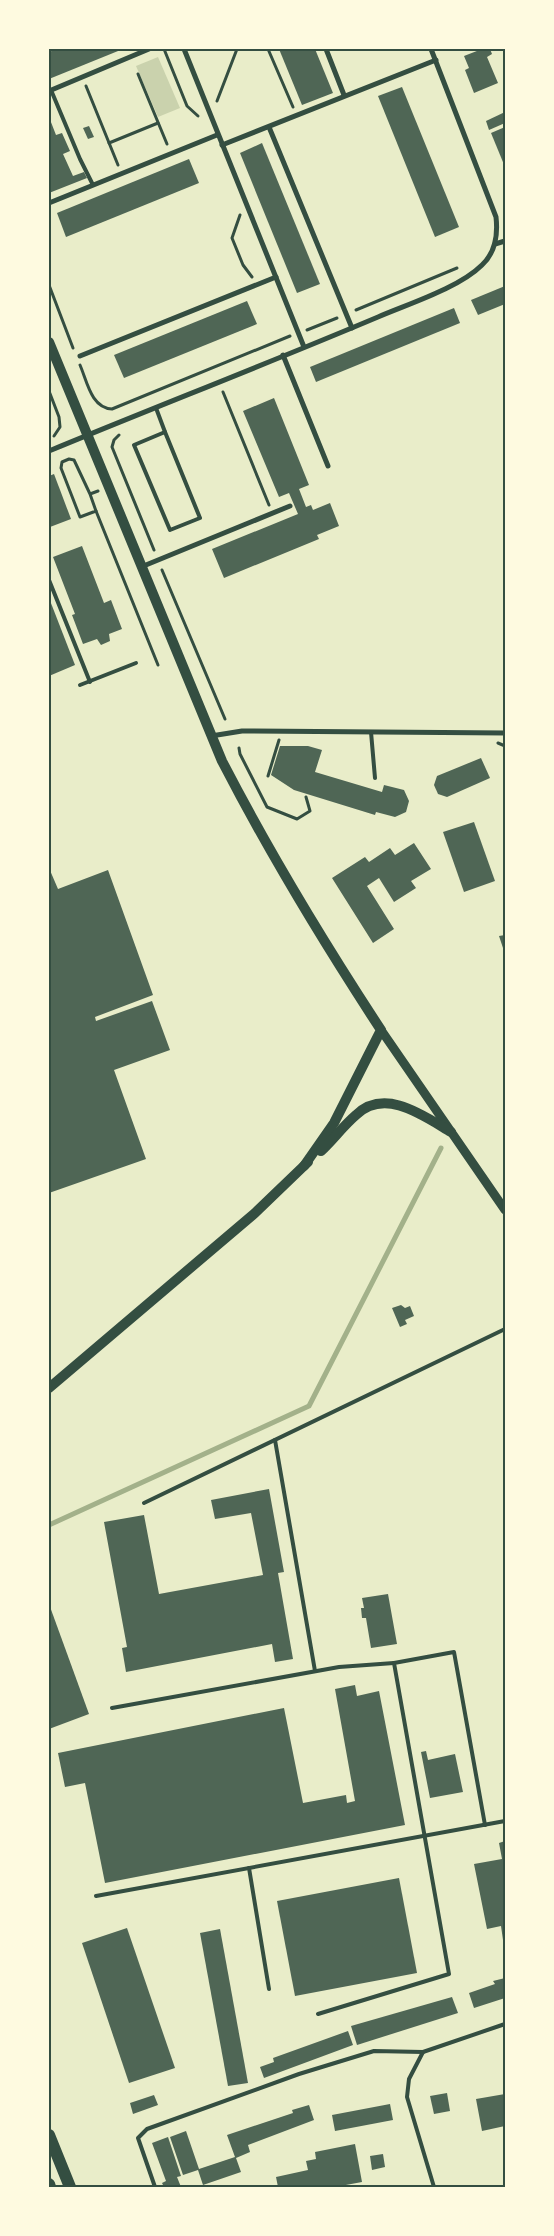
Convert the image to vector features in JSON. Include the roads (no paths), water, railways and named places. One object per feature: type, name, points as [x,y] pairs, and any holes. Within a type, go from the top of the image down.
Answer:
[{"type":"main road","points":[[49,342],[222,761],[256,826],[344,974],[381,1030],[334,1123],[304,1166]]},
{"type":"main road","points":[[49,1388],[255,1212],[334,1139],[356,1115],[372,1105],[395,1104],[407,1108],[451,1132]]},
{"type":"main road","points":[[49,2135],[70,2187]]},
{"type":"street","points":[[50,90],[149,49]]},
{"type":"street","points":[[184,49],[217,135],[304,347]]},
{"type":"street","points":[[326,49],[344,96]]},
{"type":"street","points":[[49,451],[352,328],[466,278],[489,258],[495,244],[497,222],[494,210],[431,49]]},
{"type":"street","points":[[222,145],[436,60]]},
{"type":"street","points":[[269,127],[352,328]]},
{"type":"street","points":[[49,203],[217,135]]},
{"type":"street","points":[[495,244],[505,241]]},
{"type":"street","points":[[79,356],[276,277]]},
{"type":"street","points":[[283,355],[328,466]]},
{"type":"street","points":[[141,567],[290,506]]},
{"type":"street","points":[[211,736],[242,731],[505,732]]},
{"type":"street","points":[[381,1030],[505,1210]]},
{"type":"lane","points":[[50,90],[93,185]]},
{"type":"lane","points":[[156,408],[200,518],[170,530],[134,445],[165,432]]},
{"type":"lane","points":[[49,580],[90,682]]},
{"type":"lane","points":[[80,685],[136,663]]},
{"type":"lane","points":[[371,732],[375,778]]},
{"type":"lane","points":[[144,1503],[505,1329]]},
{"type":"lane","points":[[275,1440],[315,1671]]},
{"type":"lane","points":[[112,1708],[339,1667],[394,1663],[454,1652],[485,1825]]},
{"type":"lane","points":[[318,2014],[449,1974],[394,1663]]},
{"type":"lane","points":[[96,1896],[505,1821]]},
{"type":"lane","points":[[249,1868],[269,1989]]},
{"type":"lane","points":[[155,2187],[138,2138],[147,2129],[299,2074],[374,2051],[423,2052],[505,2024]]},
{"type":"lane","points":[[423,2052],[409,2079],[406,2097],[434,2187]]},
{"type":"waterway","points":[[49,1525],[309,1406],[441,1148]]}]
